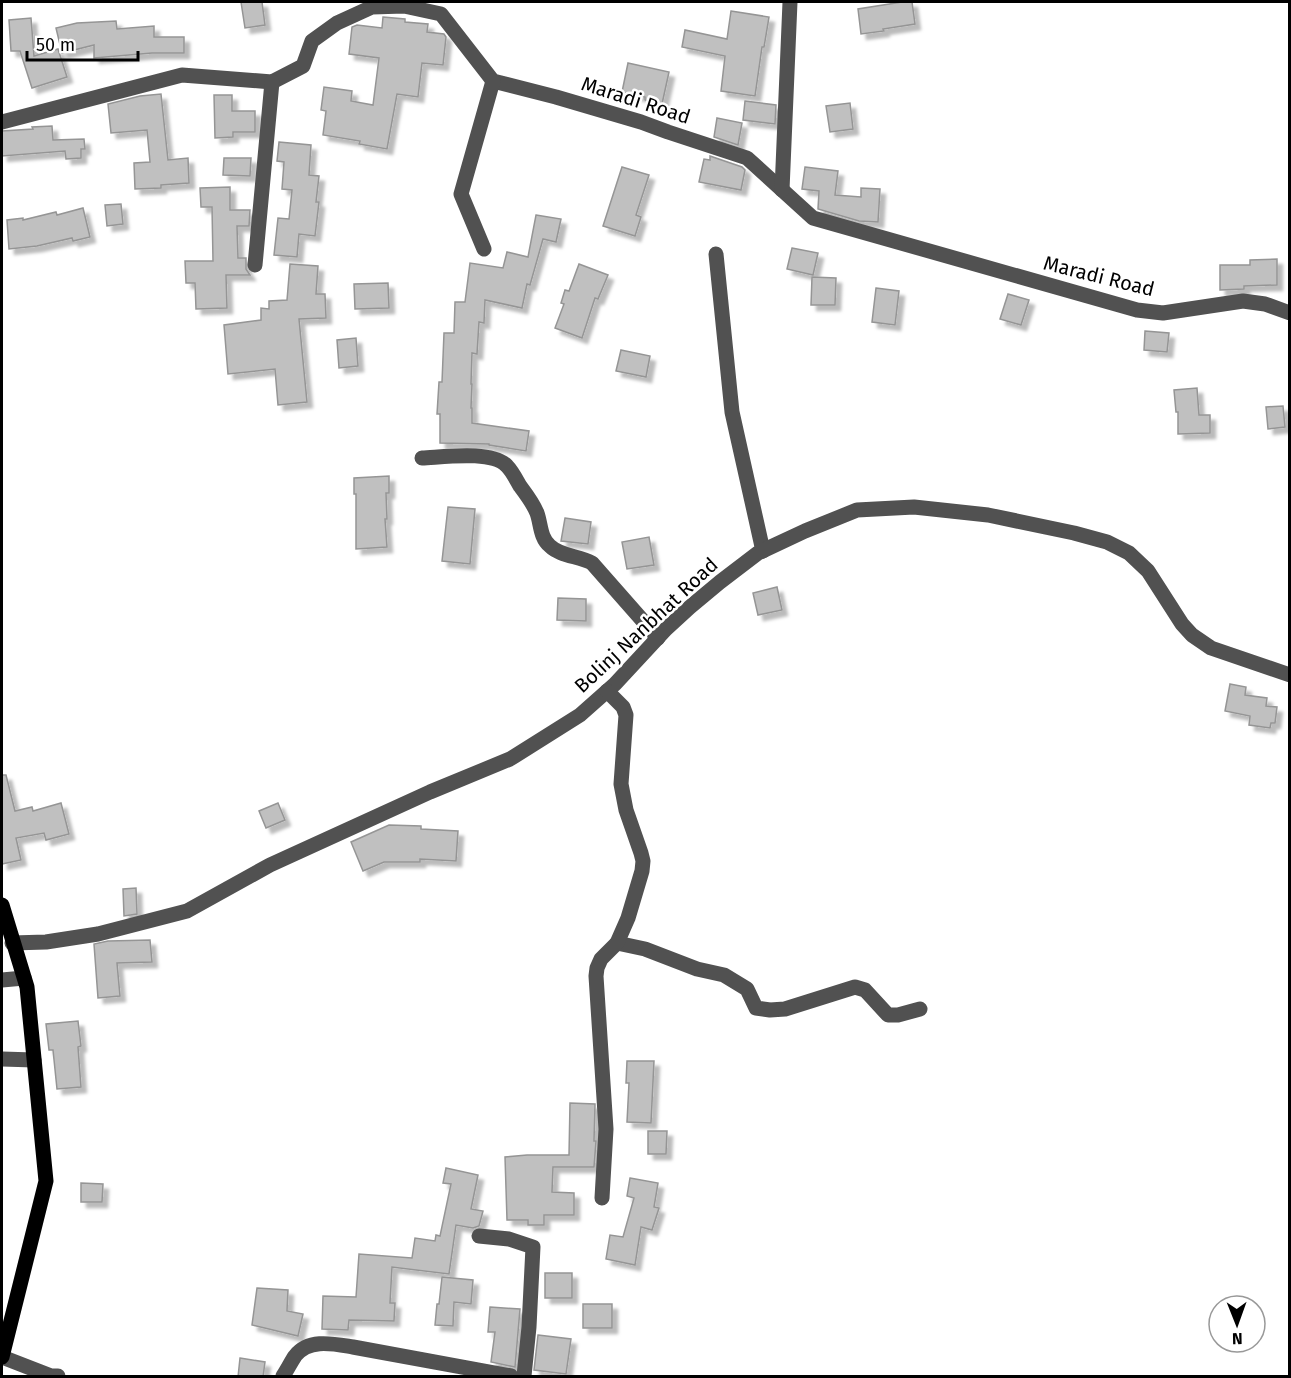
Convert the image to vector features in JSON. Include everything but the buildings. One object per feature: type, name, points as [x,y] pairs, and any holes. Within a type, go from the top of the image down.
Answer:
[{"type":"main road","points":[[2,905],[27,987],[46,1181],[2,1357]]},
{"type":"street","points":[[782,190],[790,2]]},
{"type":"street","points":[[2,122],[182,75],[272,82],[303,66],[312,41],[337,22],[372,7],[440,8],[493,81],[461,194],[484,249]]},
{"type":"street","name":"Maradi Road","points":[[493,81],[641,122],[747,158],[813,218],[1137,310],[1163,313],[1244,301],[1265,304],[1290,314]]},
{"type":"street","points":[[255,266],[272,82]]},
{"type":"street","points":[[716,254],[732,412],[763,551]]},
{"type":"street","points":[[422,458],[482,456],[495,458],[507,466],[536,510],[547,544],[556,551],[592,563],[658,638]]},
{"type":"street","name":"Bolinj Nanbhat Road","points":[[12,943],[46,942],[98,934],[187,911],[270,864],[430,792],[510,759],[580,715],[690,607],[758,553],[857,510],[914,507],[988,514],[1107,542],[1129,553],[1148,571],[1182,624],[1192,635],[1211,648],[1290,675]]},
{"type":"street","points":[[602,1198],[606,1129],[596,976],[601,959],[617,943],[628,918],[643,861],[626,810],[621,784],[626,715],[623,707],[607,691]]},
{"type":"street","points":[[617,943],[645,948],[697,969],[724,975],[747,989],[756,1008],[784,1009],[855,987],[865,990],[888,1015],[898,1015],[920,1009]]},
{"type":"street","points":[[2,980],[24,978]]},
{"type":"street","points":[[2,1059],[34,1060]]},
{"type":"street","points":[[479,1236],[509,1239],[533,1247],[524,1377]]},
{"type":"street","points":[[284,1377],[296,1354],[309,1345],[327,1343],[511,1377]]},
{"type":"street","points":[[2,1357],[58,1377]]}]
